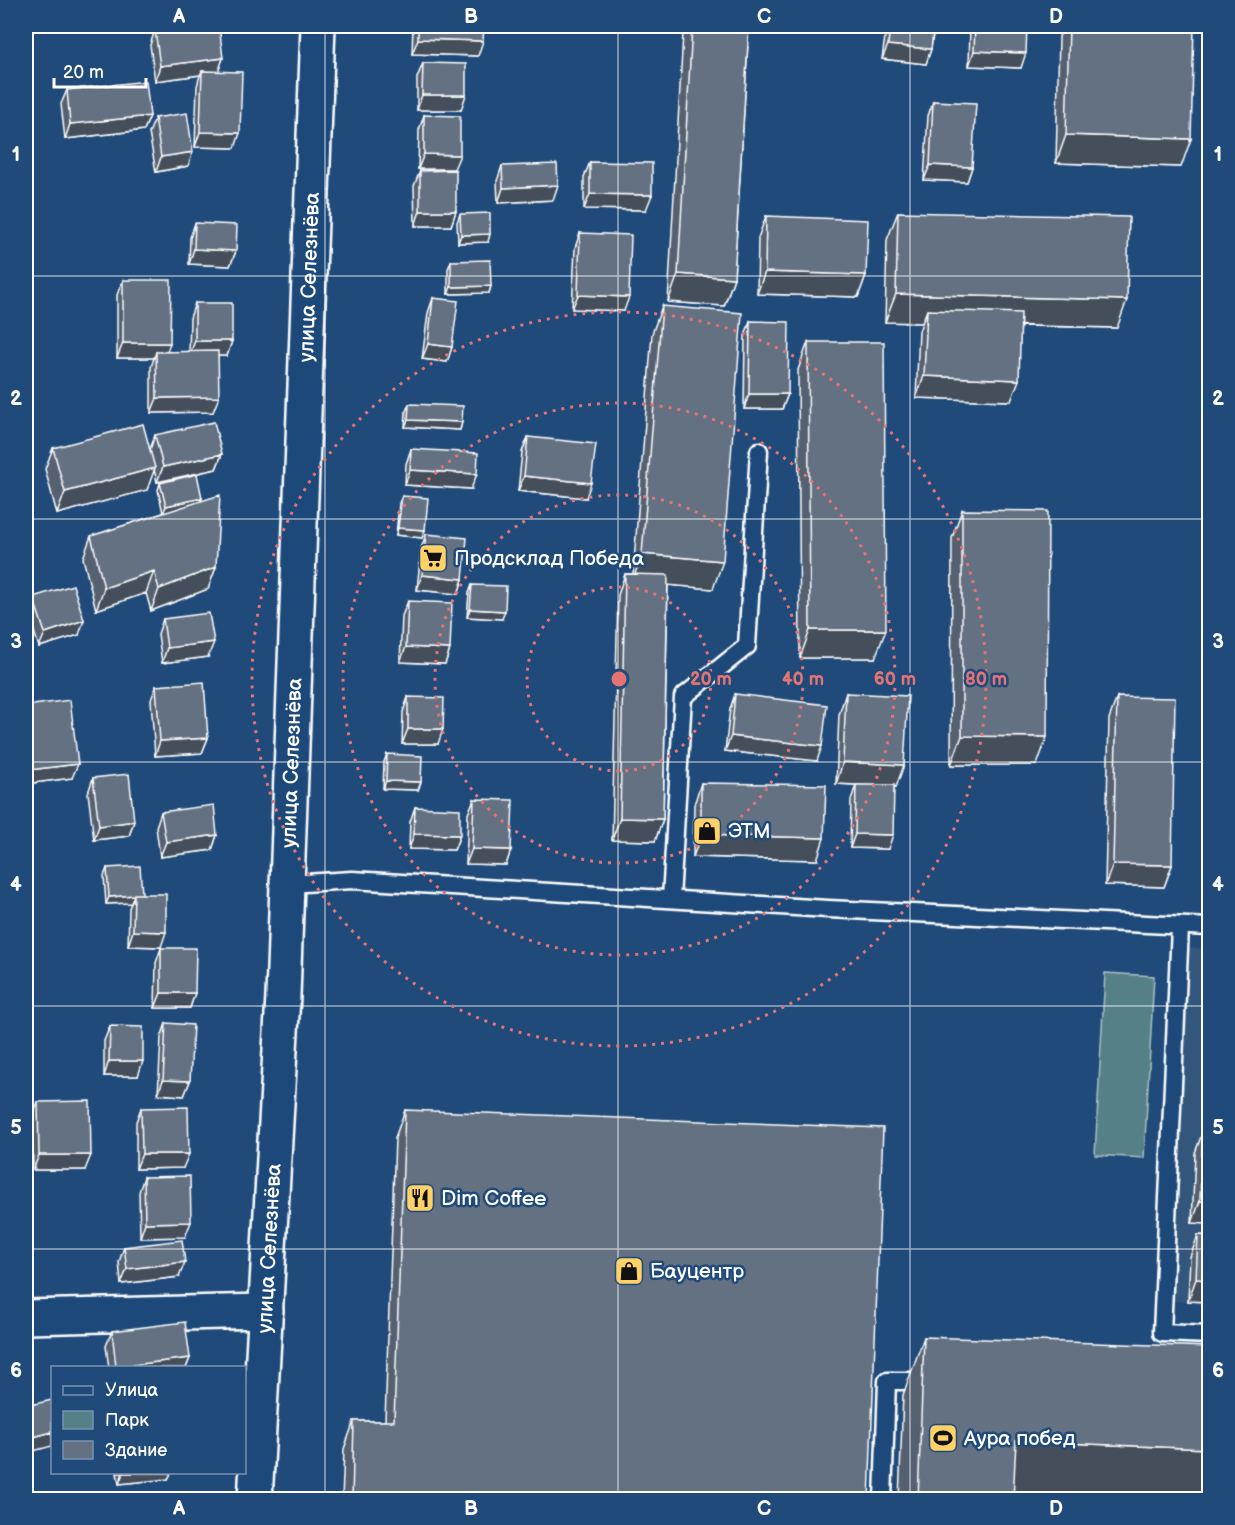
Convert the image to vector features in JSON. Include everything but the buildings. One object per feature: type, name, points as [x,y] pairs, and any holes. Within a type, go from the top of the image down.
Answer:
[{"type":"street","name":"улица Селезнёва","points":[[255,1500],[288,884],[318,26]]},
{"type":"street","points":[[26,1317],[266,1311]]},
{"type":"lane","points":[[671,899],[683,697],[747,646],[759,451]]},
{"type":"lane","points":[[288,884],[352,880],[1209,927]]},
{"type":"lane","points":[[1161,1353],[1180,927]]},
{"type":"lane","points":[[1162,1333],[1209,1335]]},
{"type":"lane","points":[[883,1500],[887,1381],[946,1382]]},
{"type":"shaded area","points":[[1188,948],[1209,949],[1209,1303],[1173,1301]]},
{"type":"green space","points":[[1105,973],[1154,976],[1144,1158],[1095,1155]]},
{"type":"place","name":"Продсклад Победа","points":[[433,558]]},
{"type":"place","name":"ЭТМ","points":[[707,831]]},
{"type":"place","name":"Dim Coffee","points":[[420,1198]]},
{"type":"place","name":"Бауцентр","points":[[629,1271]]},
{"type":"place","name":"Аура побед","points":[[943,1438]]}]
